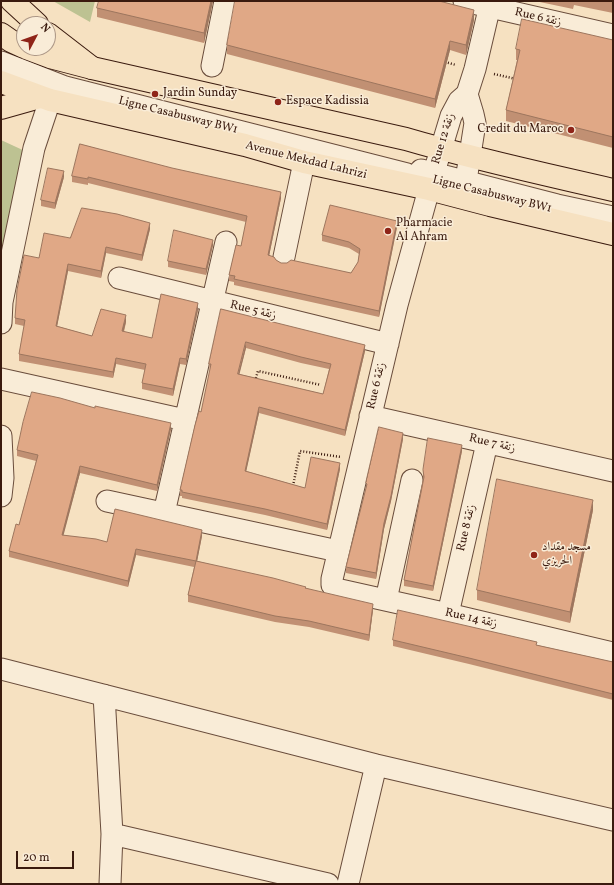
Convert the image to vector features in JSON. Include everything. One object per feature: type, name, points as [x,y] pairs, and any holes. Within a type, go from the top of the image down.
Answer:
[{"type":"main road","points":[[12,1],[28,16]]},
{"type":"main road","points":[[1,34],[16,44]]},
{"type":"main road","points":[[56,40],[92,68]]},
{"type":"main road","points":[[47,56],[92,68],[406,139],[470,157],[613,190]]},
{"type":"main road","name":"Avenue Mekdad Lahrizi","points":[[1,82],[45,98],[245,145],[304,162],[431,181],[613,234]]},
{"type":"main road","points":[[1,108],[45,98]]},
{"type":"street","points":[[212,66],[225,1]]},
{"type":"street","name":"Rue 6 زنقة","points":[[464,1],[490,4],[613,36]]},
{"type":"street","name":"Rue 12 زنقة","points":[[431,181],[454,108],[467,94],[475,69],[490,4]]},
{"type":"street","name":"Ligne Casabusway BW1","points":[[1,55],[63,79],[431,181]]},
{"type":"street","name":"Ligne Casabusway BW1","points":[[1,62],[66,87],[431,181]]},
{"type":"street","name":"Rue 12 زنقة","points":[[465,190],[475,123],[474,114],[467,94]]},
{"type":"street","points":[[1,323],[2,302],[45,98]]},
{"type":"street","points":[[284,257],[304,162]]},
{"type":"street","name":"Rue 6 زنقة","points":[[332,584],[338,551],[370,416],[431,181]]},
{"type":"street","name":"Ligne Casabusway BW1","points":[[465,190],[557,204],[613,217]]},
{"type":"street","name":"Ligne Casabusway BW1","points":[[465,190],[613,225]]},
{"type":"street","points":[[164,513],[226,242]]},
{"type":"street","name":"Rue 5 زنقة","points":[[119,278],[388,344]]},
{"type":"street","points":[[1,379],[185,420]]},
{"type":"street","name":"Rue 7 زنقة","points":[[370,416],[613,471]]},
{"type":"street","points":[[1,436],[3,478],[1,496]]},
{"type":"street","name":"Rue 8 زنقة","points":[[448,614],[486,443]]},
{"type":"street","points":[[386,600],[412,480]]},
{"type":"street","points":[[107,501],[338,551]]},
{"type":"street","name":"Rue 14 زنقة","points":[[332,584],[336,589],[613,653]]},
{"type":"street","points":[[1,669],[376,765],[613,820]]},
{"type":"street","points":[[104,695],[112,834],[110,884]]},
{"type":"street","points":[[348,884],[376,765]]},
{"type":"street","points":[[112,834],[328,884]]},
{"type":"path","points":[[443,61],[517,80]]},
{"type":"path","points":[[254,385],[258,371],[321,385]]},
{"type":"path","points":[[292,488],[300,451],[360,460]]},
{"type":"green space","points":[[53,1],[95,1],[90,22]]},
{"type":"green space","points":[[1,140],[27,152],[1,297]]},
{"type":"building","points":[[99,1],[211,1],[204,33],[97,8]]},
{"type":"building","points":[[235,1],[439,1],[474,10],[466,45],[450,41],[435,99],[227,45]]},
{"type":"building","points":[[522,19],[613,40],[613,137],[506,110],[520,50],[516,49]]},
{"type":"building","points":[[80,144],[172,168],[281,192],[268,255],[274,257],[281,263],[287,263],[291,260],[351,273],[358,262],[360,249],[349,242],[322,235],[330,205],[397,221],[379,311],[234,279],[235,276],[229,275],[236,245],[241,246],[247,216],[88,177],[88,179],[72,176]]},
{"type":"building","points":[[48,168],[64,171],[55,203],[41,200]]},
{"type":"building","points":[[82,208],[117,214],[150,223],[142,255],[106,247],[101,271],[68,264],[56,326],[92,336],[101,309],[126,315],[122,331],[152,338],[161,294],[198,303],[186,359],[180,358],[173,389],[142,383],[146,364],[116,358],[113,372],[19,354],[25,320],[15,318],[17,290],[24,255],[39,258],[44,233],[70,238]]},
{"type":"building","points":[[174,230],[213,240],[206,269],[168,261]]},
{"type":"building","points":[[221,309],[365,345],[345,430],[259,407],[245,471],[305,488],[311,457],[340,463],[327,524],[265,509],[182,492],[182,490],[180,490],[195,425],[199,411],[201,412],[211,364],[209,364]],"holes":[[[246,342],[331,364],[323,394],[238,374]]]},
{"type":"building","points":[[32,392],[95,408],[95,406],[171,423],[157,485],[80,466],[62,535],[96,539],[107,542],[115,509],[202,530],[196,561],[136,549],[128,581],[9,551],[16,524],[19,525],[38,455],[17,450],[23,422]]},
{"type":"building","points":[[379,427],[403,433],[391,496],[384,523],[376,573],[346,567],[367,484]]},
{"type":"building","points":[[428,438],[462,445],[433,586],[404,580],[424,477],[423,470]]},
{"type":"building","name":"مسجد مقداد الحريزي","points":[[497,479],[593,500],[570,612],[477,590]]},
{"type":"building","points":[[196,561],[273,578],[306,587],[305,588],[373,604],[369,635],[309,621],[275,616],[188,595]]},
{"type":"building","points":[[398,610],[537,642],[536,645],[613,662],[613,694],[393,640]]},
{"type":"place","name":"Jardin Sunday","points":[[155,94]]},
{"type":"place","name":"Espace Kadissia","points":[[278,102]]},
{"type":"place","name":"Credit du Maroc","points":[[571,130]]},
{"type":"place","name":"Pharmacie Al Ahram","points":[[388,231]]},
{"type":"place","name":"مسجد مقداد الحريزي","points":[[534,555]]}]
